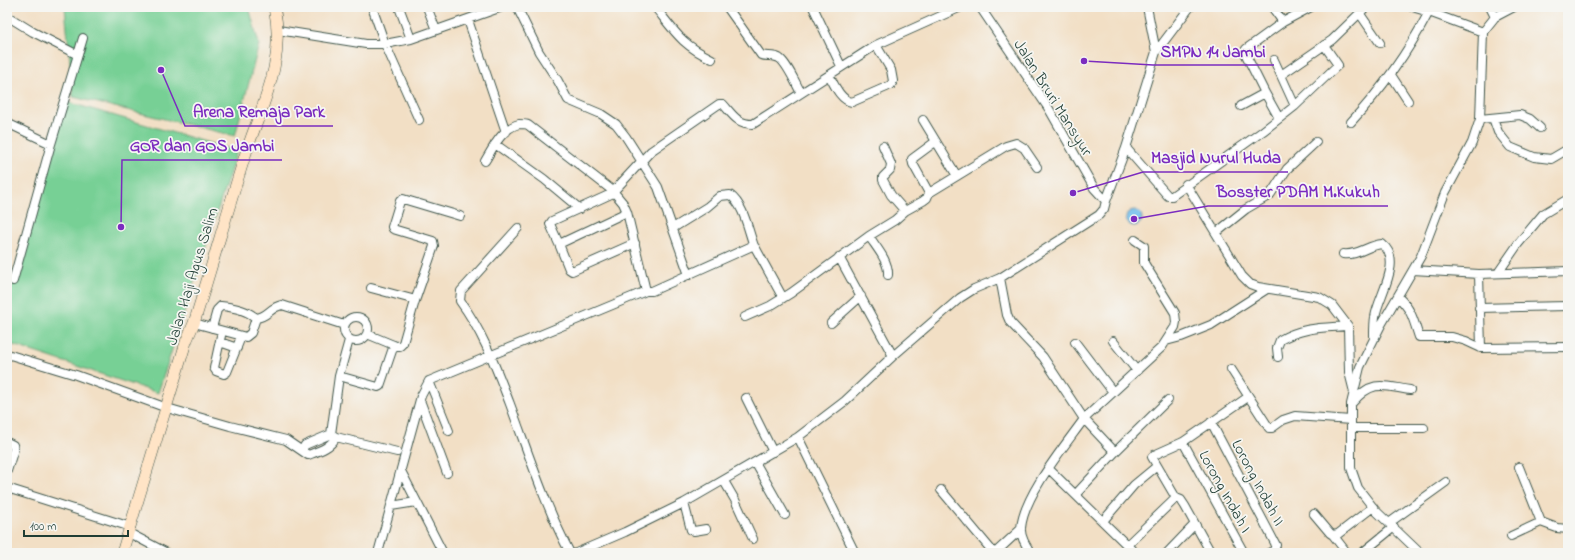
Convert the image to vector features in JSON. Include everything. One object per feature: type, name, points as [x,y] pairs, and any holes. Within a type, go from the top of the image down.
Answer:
[{"type":"main road","name":"Jalan Haji Agus Salim","points":[[122,553],[186,342],[194,323],[249,143],[272,82],[276,59],[278,30],[274,7]]},
{"type":"street","points":[[398,7],[411,39]]},
{"type":"street","points":[[427,7],[436,30]]},
{"type":"street","points":[[278,30],[366,44],[385,44],[411,39],[502,7]]},
{"type":"street","points":[[517,7],[540,52],[568,100],[601,114],[616,124],[642,160],[658,187],[689,275]]},
{"type":"street","points":[[655,7],[679,38],[697,51],[712,58]]},
{"type":"street","points":[[727,7],[761,54],[766,57],[773,56],[779,58],[784,63],[801,93]]},
{"type":"street","points":[[813,7],[841,66]]},
{"type":"street","points":[[635,243],[572,271],[569,269],[550,224],[551,221],[603,198],[613,191],[642,160],[658,146],[719,104],[723,104],[744,124],[753,124],[841,66],[853,61],[876,44],[961,7]]},
{"type":"street","name":"Jalan Bruri Mansyur","points":[[980,7],[1049,109],[1094,188],[1106,200]]},
{"type":"street","points":[[1147,7],[1156,52]]},
{"type":"street","points":[[576,553],[625,532],[684,503],[798,438],[845,401],[893,356],[960,298],[974,289],[1000,278],[1090,221],[1104,208],[1126,148],[1156,52],[1190,7]]},
{"type":"street","points":[[1272,7],[1283,22]]},
{"type":"street","points":[[1279,118],[1245,53],[1246,49],[1283,22],[1311,7]]},
{"type":"street","points":[[1280,75],[1341,33],[1366,7]]},
{"type":"street","points":[[1412,7],[1483,32]]},
{"type":"street","points":[[1490,7],[1495,17]]},
{"type":"street","points":[[1420,553],[1373,507],[1358,488],[1351,468],[1351,424],[1354,392],[1360,367],[1421,256],[1445,193],[1472,143],[1480,119],[1483,32],[1495,17],[1514,7]]},
{"type":"street","points":[[373,10],[385,44],[419,120]]},
{"type":"street","points":[[1351,122],[1370,102],[1391,75],[1429,12]]},
{"type":"street","points":[[1360,14],[1380,43]]},
{"type":"street","points":[[7,16],[33,32],[78,55]]},
{"type":"street","points":[[468,20],[506,132]]},
{"type":"street","points":[[13,281],[51,144],[83,38]]},
{"type":"street","points":[[828,75],[847,102],[852,102],[891,85],[894,81],[891,70],[876,44]]},
{"type":"street","points":[[1126,148],[1168,196],[1172,196],[1186,184],[1263,131],[1295,106],[1338,65],[1324,45]]},
{"type":"street","points":[[1274,60],[1295,106]]},
{"type":"street","points":[[1391,75],[1408,101]]},
{"type":"street","points":[[1241,106],[1265,93]]},
{"type":"street","points":[[1480,119],[1520,115],[1530,119],[1540,128]]},
{"type":"street","points":[[1493,118],[1498,132],[1510,147],[1534,157],[1551,159],[1568,149]]},
{"type":"street","points":[[923,120],[957,176]]},
{"type":"street","points":[[7,123],[51,144]]},
{"type":"street","points":[[485,161],[495,144],[506,132],[518,124],[528,124],[613,191],[623,203],[627,212],[646,291]]},
{"type":"street","points":[[928,193],[913,164],[912,159],[935,142]]},
{"type":"street","points":[[1216,233],[1246,210],[1270,195],[1287,169],[1316,142]]},
{"type":"street","points":[[745,317],[770,306],[783,298],[869,236],[895,220],[905,211],[923,201],[927,198],[928,193],[1006,146],[1016,143],[1024,148],[1037,167]]},
{"type":"street","points":[[495,144],[544,179],[580,209]]},
{"type":"street","points":[[883,146],[891,164],[890,170],[883,177],[883,180],[891,195],[905,211]]},
{"type":"street","points":[[1186,184],[1242,276],[1250,284],[1267,289],[1319,297],[1332,305],[1348,326],[1349,372],[1354,392]]},
{"type":"street","points":[[673,228],[707,207],[720,196],[730,195],[736,199],[754,246],[783,298]]},
{"type":"street","points":[[367,334],[394,345],[400,346],[403,343],[434,244],[433,241],[393,229],[392,227],[400,201],[403,199],[460,216]]},
{"type":"street","points":[[1498,273],[1518,244],[1542,214],[1568,199]]},
{"type":"street","points":[[559,244],[627,212]]},
{"type":"street","points":[[518,228],[461,290],[460,301],[473,318],[492,356],[554,522],[570,553]]},
{"type":"street","points":[[869,236],[889,268],[888,275]]},
{"type":"street","points":[[1031,553],[1024,543],[1021,529],[1025,511],[1035,489],[1084,419],[1157,353],[1175,327],[1175,313],[1144,263],[1144,246],[1135,240]]},
{"type":"street","points":[[1343,254],[1351,255],[1362,252],[1375,245],[1382,244],[1388,248],[1391,256],[1390,272],[1375,316],[1373,341]]},
{"type":"street","points":[[386,553],[379,550],[421,403],[421,396],[429,381],[646,291],[652,291],[754,246]]},
{"type":"street","points":[[839,257],[893,356]]},
{"type":"street","points":[[1413,270],[1479,274],[1568,272]]},
{"type":"street","points":[[1479,274],[1481,348]]},
{"type":"street","points":[[1000,278],[1007,315],[1010,322],[1043,357],[1084,419],[1114,452]]},
{"type":"street","points":[[371,288],[415,301]]},
{"type":"street","points":[[1166,341],[1181,337],[1211,325],[1267,289]]},
{"type":"street","points":[[830,323],[861,296]]},
{"type":"street","points":[[1398,297],[1410,311],[1419,337],[1452,337],[1466,341],[1481,348],[1568,347]]},
{"type":"street","points":[[212,328],[217,310],[221,306],[251,314],[256,318],[262,318],[277,306],[282,305],[344,325]]},
{"type":"street","points":[[1479,308],[1568,306]]},
{"type":"street","points":[[356,316],[361,318],[366,323],[368,329],[367,334],[364,338],[354,342],[346,337],[344,325],[347,320],[356,316]]},
{"type":"street","points":[[194,323],[241,337],[248,336],[256,318]]},
{"type":"street","points":[[1278,357],[1277,348],[1280,340],[1289,335],[1302,330],[1348,326]]},
{"type":"street","points":[[222,331],[214,368],[216,371],[224,374],[227,372],[241,337]]},
{"type":"street","points":[[7,354],[76,375],[167,408],[286,440],[302,450],[304,454],[308,455],[324,449],[333,443],[339,376],[349,340]]},
{"type":"street","points":[[1113,341],[1137,370]]},
{"type":"street","points":[[220,342],[237,348]]},
{"type":"street","points":[[1075,342],[1113,392]]},
{"type":"street","points":[[339,376],[378,387],[380,386],[394,345]]},
{"type":"street","points":[[1231,369],[1269,428],[1272,428],[1283,420],[1295,416],[1351,424],[1424,428]]},
{"type":"street","points":[[429,381],[449,431]]},
{"type":"street","points":[[1352,404],[1360,394],[1369,387],[1378,385],[1410,390]]},
{"type":"street","points":[[1210,553],[1181,500],[1176,498],[1157,466],[1153,456],[1183,442],[1248,397]]},
{"type":"street","points":[[746,398],[773,452]]},
{"type":"street","points":[[1076,494],[1114,452],[1168,400]]},
{"type":"street","points":[[421,403],[447,474]]},
{"type":"street","name":"Lorong Indah II","points":[[1212,422],[1276,545],[1274,550],[1269,553]]},
{"type":"street","points":[[334,436],[397,452]]},
{"type":"street","points":[[798,438],[855,553]]},
{"type":"street","points":[[7,442],[13,445],[14,449],[7,472]]},
{"type":"street","name":"Lorong Indah I","points":[[1183,442],[1244,553]]},
{"type":"street","points":[[755,462],[785,515]]},
{"type":"street","points":[[1102,521],[1134,485],[1157,466]]},
{"type":"street","points":[[1519,466],[1541,522]]},
{"type":"street","points":[[1049,469],[1136,553]]},
{"type":"street","points":[[401,471],[444,553]]},
{"type":"street","points":[[724,481],[735,500],[753,540]]},
{"type":"street","points":[[1362,553],[1391,525],[1446,482]]},
{"type":"street","points":[[7,488],[130,530],[167,553]]},
{"type":"street","points":[[941,490],[994,553],[1021,529]]},
{"type":"street","points":[[1127,545],[1176,498]]},
{"type":"street","points":[[391,506],[416,502]]},
{"type":"street","points":[[684,503],[691,530],[706,529]]},
{"type":"street","points":[[1333,535],[1338,534],[1373,507]]},
{"type":"street","points":[[1314,514],[1348,553]]},
{"type":"street","points":[[1511,536],[1541,522],[1557,528],[1568,529]]},
{"type":"street","points":[[1167,553],[1195,524]]},
{"type":"green space","points":[[65,7],[249,7],[259,44],[235,136],[73,97]]},
{"type":"green space","points":[[67,102],[237,151],[158,393],[7,343],[7,303]]},
{"type":"water","points":[[1134,210],[1141,215],[1142,218],[1137,225],[1134,226],[1127,221],[1126,218],[1131,211]]},
{"type":"place","name":"SMPN 14 Jambi","points":[[1084,61]]},
{"type":"place","name":"Arena Remaja Park","points":[[161,70]]},
{"type":"place","name":"Masjid Nurul Huda","points":[[1073,193]]},
{"type":"place","name":"Bosster PDAM M.Kukuh","points":[[1134,219]]},
{"type":"place","name":"GOR dan GOS Jambi","points":[[121,227]]}]
